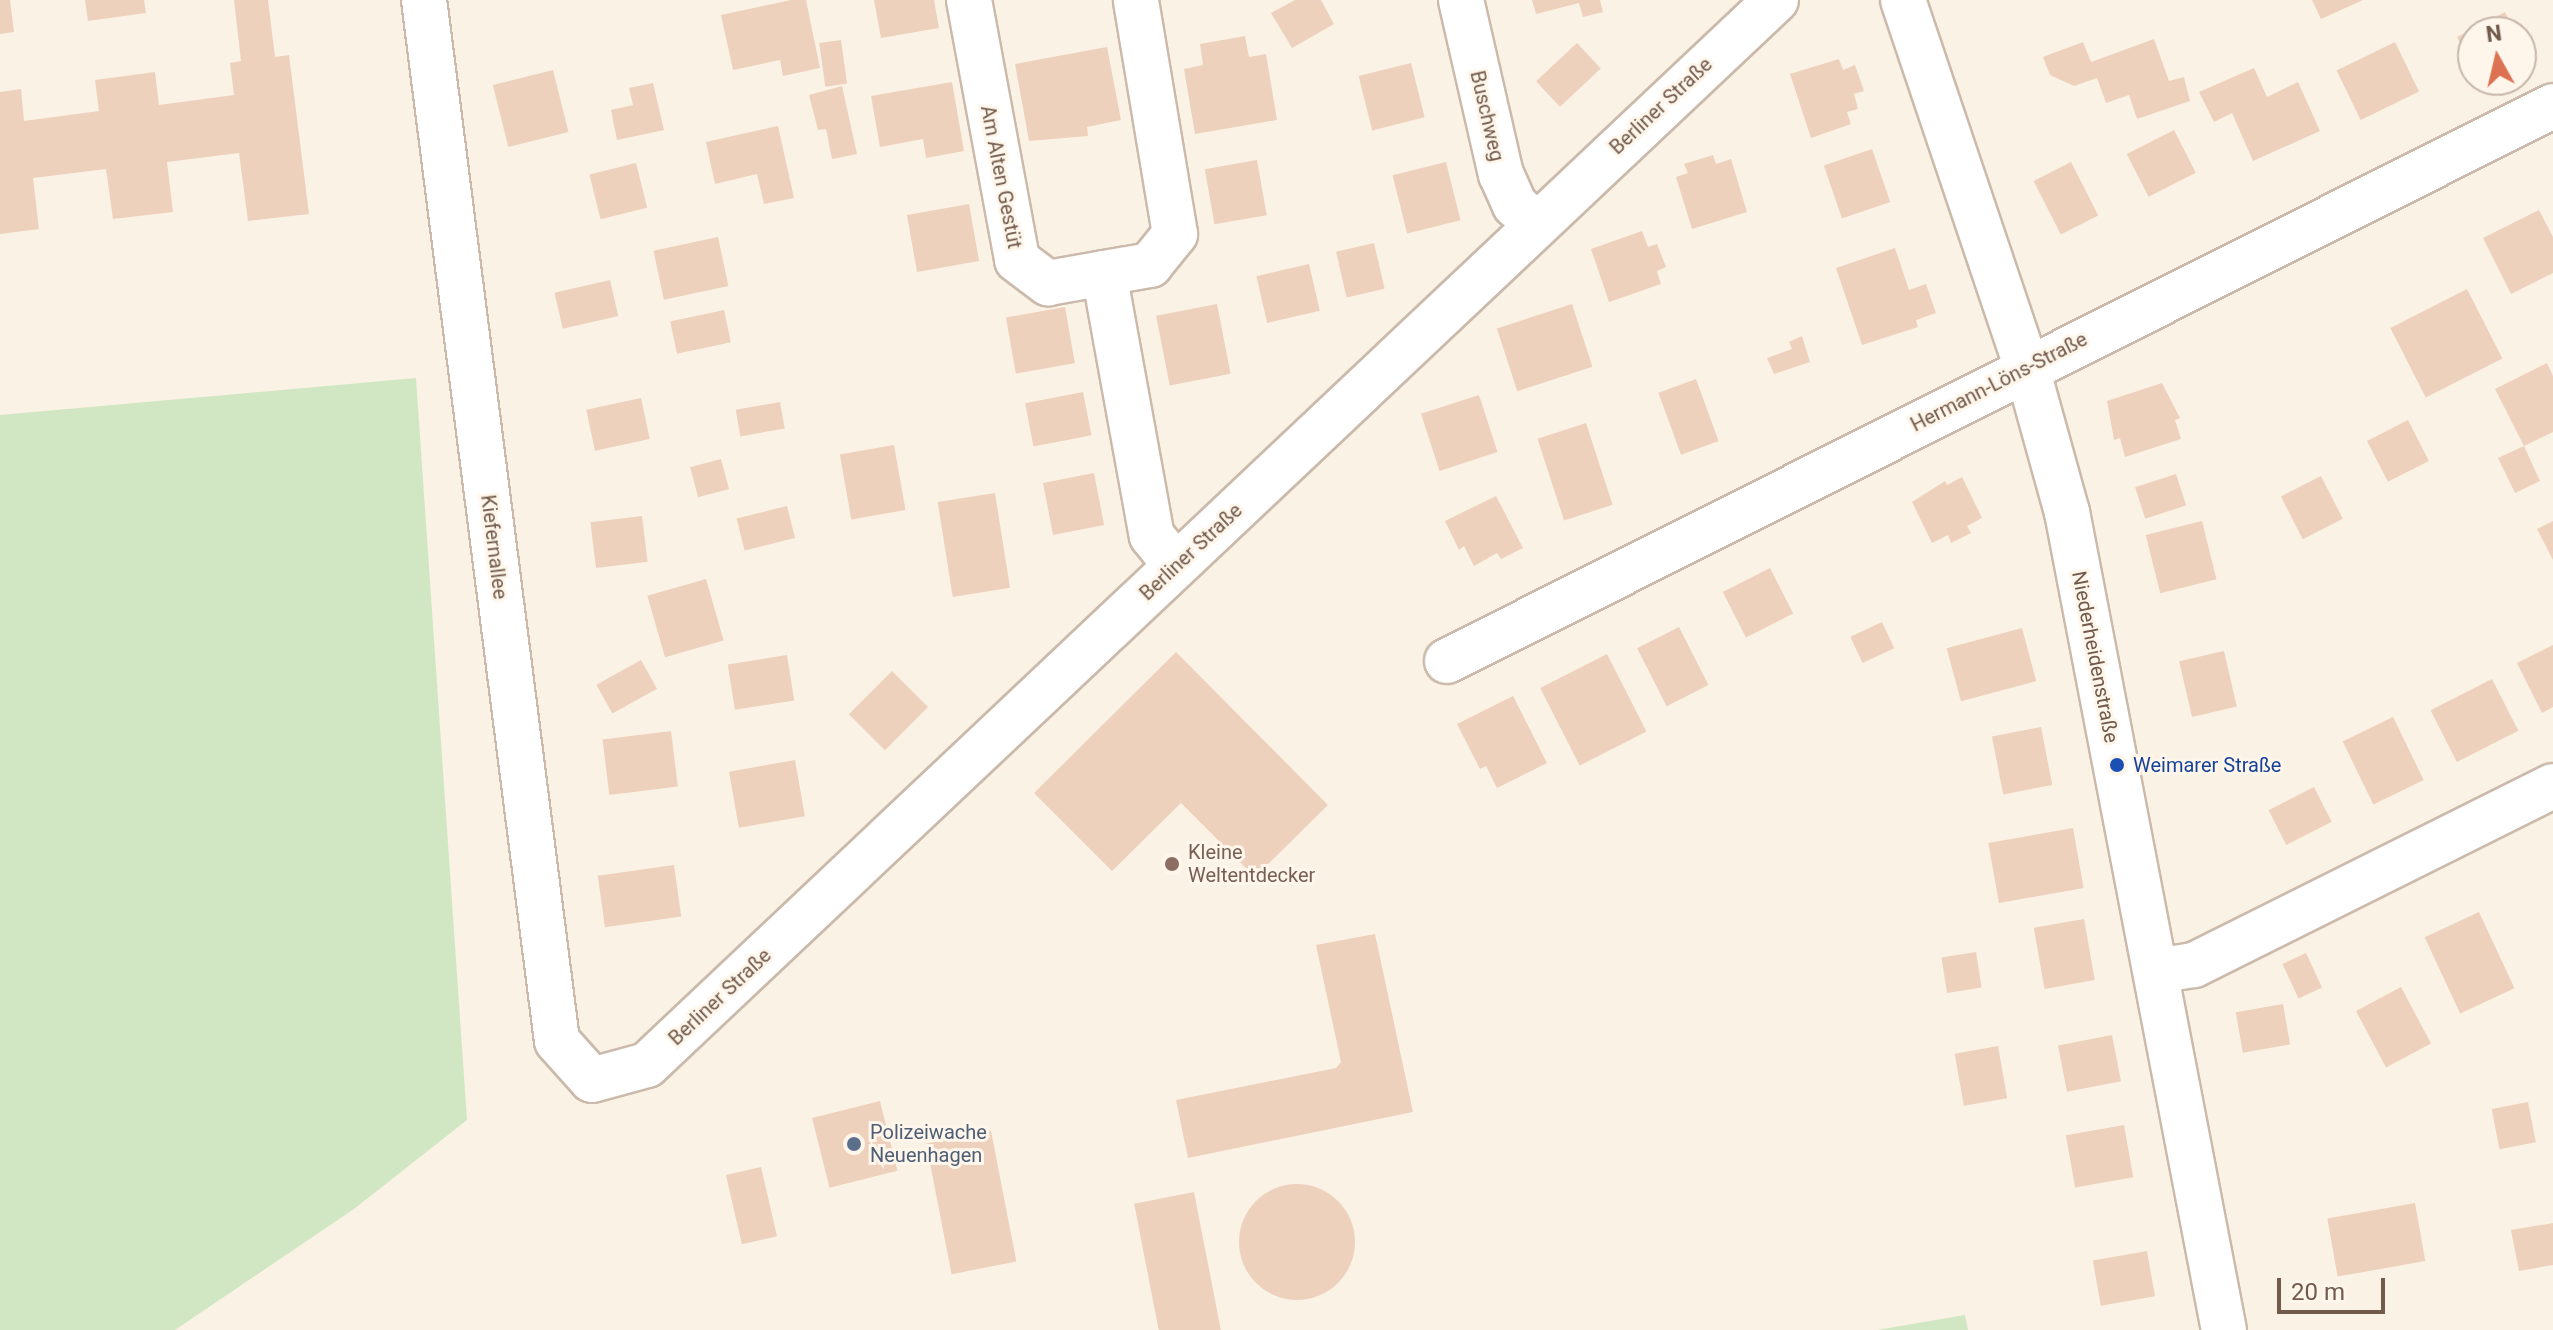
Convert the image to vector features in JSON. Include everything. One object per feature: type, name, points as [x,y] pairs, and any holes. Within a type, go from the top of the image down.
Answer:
[{"type":"street","name":"Kiefernallee","points":[[424,0],[557,1041],[592,1080]]},
{"type":"street","name":"Am Alten Gestüt","points":[[969,0],[1017,260],[1048,283],[1150,265],[1175,234],[1136,0]]},
{"type":"street","name":"Buschweg","points":[[1461,0],[1501,174],[1515,205],[1535,223]]},
{"type":"street","name":"Berliner Straße","points":[[592,1080],[647,1065],[1535,223],[1776,0]]},
{"type":"street","name":"Niederheidenstraße","points":[[1903,0],[2027,368],[2067,512],[2224,1330]]},
{"type":"street","name":"Hermann-Löns-Straße","points":[[1447,661],[2553,106]]},
{"type":"street","points":[[1104,273],[1152,536],[1176,566]]},
{"type":"street","points":[[2156,971],[2194,965],[2553,786]]},
{"type":"green space","points":[[416,378],[467,1120],[354,1209],[175,1330],[0,1330],[0,415]]},
{"type":"green space","points":[[1965,1315],[1968,1330],[1877,1330]]},
{"type":"building","points":[[0,0],[10,0],[14,32],[0,34]]},
{"type":"building","points":[[85,0],[144,0],[146,13],[88,21]]},
{"type":"building","points":[[234,0],[268,0],[275,57],[289,55],[309,214],[248,221],[239,153],[167,162],[173,212],[113,219],[106,169],[33,178],[39,229],[0,234],[0,92],[21,89],[24,121],[99,111],[95,80],[155,72],[159,105],[234,95],[230,63],[241,61]]},
{"type":"building","points":[[791,0],[806,0],[820,68],[783,76],[780,60],[733,70],[721,15]]},
{"type":"building","points":[[874,0],[934,0],[939,28],[881,38]]},
{"type":"building","points":[[1295,0],[1321,0],[1334,24],[1292,48],[1271,13]]},
{"type":"building","points":[[1532,0],[1600,0],[1603,12],[1583,17],[1579,3],[1536,14]]},
{"type":"building","points":[[2312,0],[2363,0],[2321,19]]},
{"type":"building","points":[[1245,36],[1249,57],[1266,54],[1277,120],[1195,134],[1184,69],[1203,65],[1200,44]]},
{"type":"building","points":[[2154,39],[2169,81],[2184,77],[2190,101],[2137,119],[2129,95],[2106,103],[2097,78],[2074,86],[2050,75],[2043,57],[2083,42],[2091,62]]},
{"type":"building","points":[[841,40],[847,84],[825,87],[819,43]]},
{"type":"building","points":[[2395,42],[2419,91],[2361,120],[2337,70]]},
{"type":"building","points":[[1577,43],[1601,69],[1560,107],[1536,81]]},
{"type":"building","points":[[1107,47],[1121,120],[1087,127],[1088,136],[1029,141],[1015,64]]},
{"type":"building","points":[[1839,59],[1843,70],[1855,65],[1864,91],[1854,94],[1858,109],[1847,112],[1851,124],[1811,138],[1790,74]]},
{"type":"building","points":[[1411,63],[1425,117],[1372,130],[1359,76]]},
{"type":"building","points":[[2254,68],[2267,97],[2298,82],[2320,131],[2253,161],[2232,113],[2214,122],[2199,92]]},
{"type":"building","points":[[553,70],[568,132],[508,147],[493,85]]},
{"type":"building","points":[[952,82],[964,151],[926,158],[923,139],[880,147],[871,96]]},
{"type":"building","points":[[653,83],[664,130],[617,140],[611,110],[633,105],[629,88]]},
{"type":"building","points":[[842,86],[857,154],[832,159],[826,129],[818,130],[809,95]]},
{"type":"building","points":[[778,126],[794,198],[764,204],[757,174],[715,184],[706,142]]},
{"type":"building","points":[[2174,130],[2196,173],[2149,197],[2127,154]]},
{"type":"building","points":[[1872,149],[1890,202],[1842,219],[1824,166]]},
{"type":"building","points":[[1713,155],[1716,164],[1731,159],[1747,212],[1692,229],[1676,177],[1688,173],[1684,164]]},
{"type":"building","points":[[1257,160],[1267,215],[1215,224],[1205,169]]},
{"type":"building","points":[[1446,162],[1461,220],[1407,234],[1393,175]]},
{"type":"building","points":[[2071,162],[2098,215],[2061,235],[2034,181]]},
{"type":"building","points":[[636,163],[647,208],[601,219],[589,175]]},
{"type":"building","points":[[969,204],[979,261],[917,272],[907,215]]},
{"type":"building","points":[[2539,210],[2553,237],[2553,273],[2511,294],[2483,238]]},
{"type":"building","points":[[1642,231],[1648,247],[1657,244],[1666,267],[1657,271],[1661,284],[1609,302],[1591,249]]},
{"type":"building","points":[[718,237],[728,286],[664,300],[653,251]]},
{"type":"building","points":[[1374,243],[1385,289],[1347,298],[1336,252]]},
{"type":"building","points":[[1895,248],[1909,290],[1926,284],[1936,313],[1916,320],[1918,327],[1862,345],[1836,268]]},
{"type":"building","points":[[1309,264],[1320,311],[1267,323],[1256,276]]},
{"type":"building","points":[[610,280],[618,316],[563,329],[554,293]]},
{"type":"building","points":[[2467,289],[2502,358],[2426,398],[2390,328]]},
{"type":"building","points":[[1217,304],[1231,374],[1170,386],[1156,316]]},
{"type":"building","points":[[1572,304],[1592,367],[1517,391],[1497,328]]},
{"type":"building","points":[[1065,307],[1075,363],[1016,374],[1006,317]]},
{"type":"building","points":[[724,310],[731,342],[677,354],[670,321]]},
{"type":"building","points":[[1802,336],[1810,362],[1774,374],[1767,358],[1792,349],[1789,342]]},
{"type":"building","points":[[2547,363],[2553,376],[2553,432],[2524,446],[2495,389]]},
{"type":"building","points":[[1696,379],[1719,441],[1681,455],[1658,393]]},
{"type":"building","points":[[2162,383],[2180,418],[2175,420],[2181,439],[2125,457],[2120,438],[2114,440],[2107,401]]},
{"type":"building","points":[[1083,392],[1091,435],[1033,446],[1025,403]]},
{"type":"building","points":[[1479,395],[1498,452],[1440,471],[1421,414]]},
{"type":"building","points":[[641,398],[650,439],[595,451],[586,410]]},
{"type":"building","points":[[780,402],[785,429],[740,436],[736,410]]},
{"type":"building","points":[[2408,420],[2429,461],[2388,482],[2367,441]]},
{"type":"building","points":[[1586,423],[1613,505],[1564,521],[1537,439]]},
{"type":"building","points":[[894,445],[905,510],[851,520],[840,455]]},
{"type":"building","points":[[2524,446],[2540,481],[2515,493],[2498,458]]},
{"type":"building","points":[[721,459],[729,489],[698,497],[690,467]]},
{"type":"building","points":[[1094,473],[1104,525],[1053,535],[1043,483]]},
{"type":"building","points":[[2176,474],[2186,505],[2145,519],[2135,487]]},
{"type":"building","points":[[2321,476],[2343,519],[2303,539],[2281,496]]},
{"type":"building","points":[[1962,477],[1982,518],[1967,526],[1971,533],[1951,543],[1948,535],[1932,543],[1912,502],[1945,481],[1947,485]]},
{"type":"building","points":[[995,493],[1010,588],[953,597],[938,502]]},
{"type":"building","points":[[1496,496],[1523,548],[1501,559],[1497,553],[1474,566],[1464,546],[1459,550],[1445,521]]},
{"type":"building","points":[[787,506],[795,538],[745,551],[737,519]]},
{"type":"building","points":[[642,516],[648,562],[596,568],[590,522]]},
{"type":"building","points":[[2202,521],[2217,579],[2160,593],[2146,535]]},
{"type":"building","points":[[2553,521],[2553,560],[2537,529]]},
{"type":"building","points":[[1770,568],[1793,613],[1746,638],[1723,592]]},
{"type":"building","points":[[706,579],[724,641],[665,657],[647,596]]},
{"type":"building","points":[[1882,622],[1894,648],[1863,663],[1850,637]]},
{"type":"building","points":[[1679,627],[1709,685],[1667,706],[1637,648]]},
{"type":"building","points":[[2022,628],[2036,681],[1961,701],[1947,648]]},
{"type":"building","points":[[2553,645],[2553,707],[2542,713],[2517,663]]},
{"type":"building","points":[[2224,651],[2237,707],[2192,717],[2179,661]]},
{"type":"building","name":"Kleine Weltentdecker","points":[[1176,652],[1328,805],[1255,877],[1181,803],[1112,871],[1034,793]]},
{"type":"building","points":[[1607,654],[1646,732],[1580,766],[1540,688]]},
{"type":"building","points":[[787,655],[794,700],[735,710],[728,664]]},
{"type":"building","points":[[641,660],[657,689],[612,714],[596,685]]},
{"type":"building","points":[[892,671],[928,707],[885,750],[849,714]]},
{"type":"building","points":[[2492,679],[2518,731],[2457,762],[2431,710]]},
{"type":"building","points":[[1513,696],[1547,763],[1497,788],[1486,766],[1480,769],[1457,724]]},
{"type":"building","points":[[2393,717],[2424,780],[2373,804],[2343,742]]},
{"type":"building","points":[[2041,727],[2052,785],[2003,794],[1992,737]]},
{"type":"building","points":[[671,731],[678,787],[609,795],[603,739]]},
{"type":"building","points":[[795,760],[805,816],[739,828],[729,772]]},
{"type":"building","points":[[2314,787],[2332,822],[2286,845],[2269,810]]},
{"type":"building","points":[[2073,828],[2084,888],[1999,903],[1988,843]]},
{"type":"building","points":[[674,865],[681,916],[605,927],[598,876]]},
{"type":"building","points":[[2479,912],[2514,988],[2460,1013],[2425,937]]},
{"type":"building","points":[[2084,919],[2095,980],[2045,989],[2034,928]]},
{"type":"building","points":[[1375,934],[1413,1112],[1188,1158],[1176,1100],[1336,1068],[1341,1062],[1316,945]]},
{"type":"building","points":[[1976,952],[1982,988],[1947,993],[1941,957]]},
{"type":"building","points":[[2306,953],[2322,987],[2298,998],[2282,964]]},
{"type":"building","points":[[2401,987],[2431,1044],[2386,1067],[2356,1011]]},
{"type":"building","points":[[2283,1004],[2290,1044],[2243,1053],[2236,1012]]},
{"type":"building","points":[[2112,1035],[2121,1081],[2067,1092],[2058,1045]]},
{"type":"building","points":[[1998,1046],[2007,1098],[1964,1106],[1955,1054]]},
{"type":"building","name":"Polizeiwache Neuenhagen","points":[[880,1101],[897,1171],[829,1188],[812,1118]]},
{"type":"building","points":[[2528,1102],[2536,1142],[2500,1149],[2492,1109]]},
{"type":"building","points":[[2124,1125],[2133,1177],[2075,1187],[2066,1135]]},
{"type":"building","points":[[991,1131],[1016,1262],[952,1274],[926,1144]]},
{"type":"building","points":[[761,1167],[777,1236],[742,1244],[726,1175]]},
{"type":"building","points":[[1297,1184],[1319,1188],[1338,1201],[1351,1220],[1355,1242],[1351,1264],[1338,1283],[1319,1296],[1297,1300],[1275,1296],[1256,1283],[1243,1264],[1239,1242],[1243,1220],[1256,1201],[1275,1188]]},
{"type":"building","points":[[1194,1192],[1221,1330],[1159,1330],[1134,1204]]},
{"type":"building","points":[[2415,1203],[2425,1261],[2338,1277],[2327,1218]]},
{"type":"building","points":[[2553,1223],[2553,1265],[2519,1271],[2511,1230]]},
{"type":"building","points":[[2147,1251],[2155,1296],[2101,1306],[2093,1261]]},
{"type":"place","name":"Weimarer Straße","points":[[2117,765]]},
{"type":"place","name":"Kleine Weltentdecker","points":[[1172,864]]},
{"type":"place","name":"Polizeiwache Neuenhagen","points":[[854,1144]]}]
